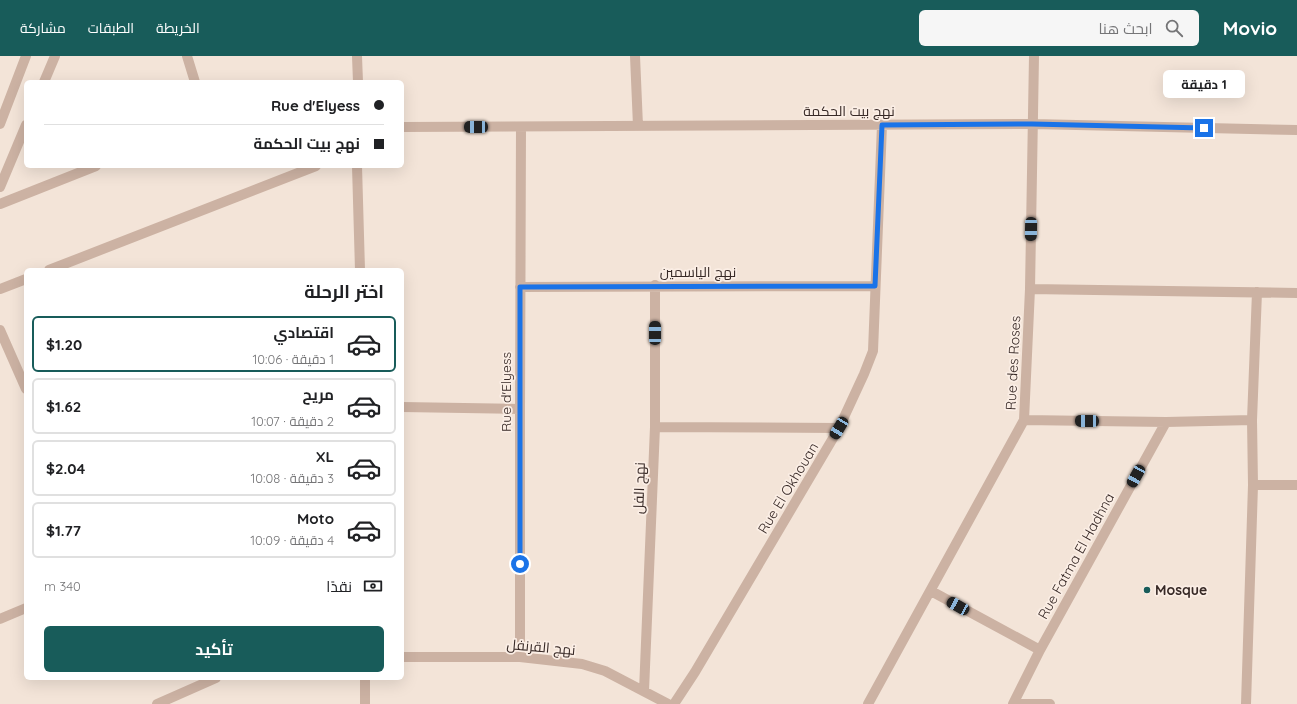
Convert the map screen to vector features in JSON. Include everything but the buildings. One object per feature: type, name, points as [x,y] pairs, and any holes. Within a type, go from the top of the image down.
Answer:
[{"type":"street","points":[[0,124],[26,56]]},
{"type":"street","points":[[45,80],[55,56]]},
{"type":"street","points":[[187,56],[194,80]]},
{"type":"street","points":[[357,56],[358,80]]},
{"type":"street","points":[[635,56],[638,126]]},
{"type":"street","name":"Rue des Roses","points":[[868,704],[1024,420],[1030,289],[1034,56]]},
{"type":"street","name":"نهج بيت الحكمة","points":[[404,127],[1032,124],[1297,130]]},
{"type":"street","name":"Rue El Okhouan","points":[[674,704],[695,672],[839,428],[864,374],[873,350],[882,125]]},
{"type":"street","name":"Rue d'Elyess","points":[[520,657],[521,127]]},
{"type":"street","points":[[0,187],[24,130]]},
{"type":"street","points":[[0,204],[91,168]]},
{"type":"street","points":[[54,268],[311,168]]},
{"type":"street","points":[[357,168],[360,268]]},
{"type":"street","points":[[0,289],[24,280]]},
{"type":"street","name":"نهج الفل","points":[[644,691],[655,427],[655,286]]},
{"type":"street","name":"نهج الياسمين","points":[[520,287],[875,286]]},
{"type":"street","points":[[1030,289],[1297,293]]},
{"type":"street","points":[[1246,704],[1253,485],[1252,420],[1257,292]]},
{"type":"street","points":[[0,330],[24,384]]},
{"type":"street","points":[[404,407],[520,409]]},
{"type":"street","points":[[1024,420],[1166,422],[1252,420]]},
{"type":"street","name":"Rue Fatma El Hadhna","points":[[1013,704],[1040,650],[1166,422]]},
{"type":"street","points":[[655,427],[839,428]]},
{"type":"street","points":[[1253,485],[1297,485]]},
{"type":"street","points":[[931,591],[1040,650]]},
{"type":"street","points":[[0,619],[24,609]]},
{"type":"street","name":"نهج القرنفل","points":[[404,657],[520,657],[582,664],[605,671],[668,704]]},
{"type":"street","points":[[156,704],[211,680]]},
{"type":"street","points":[[365,680],[365,704]]},
{"type":"street","points":[[1013,704],[1050,704]]},
{"type":"place","name":"Mosque","points":[[1147,590]]},
{"type":"route","points":[[520,564],[520,287],[875,286],[882,125],[1032,124],[1204,128]]}]
